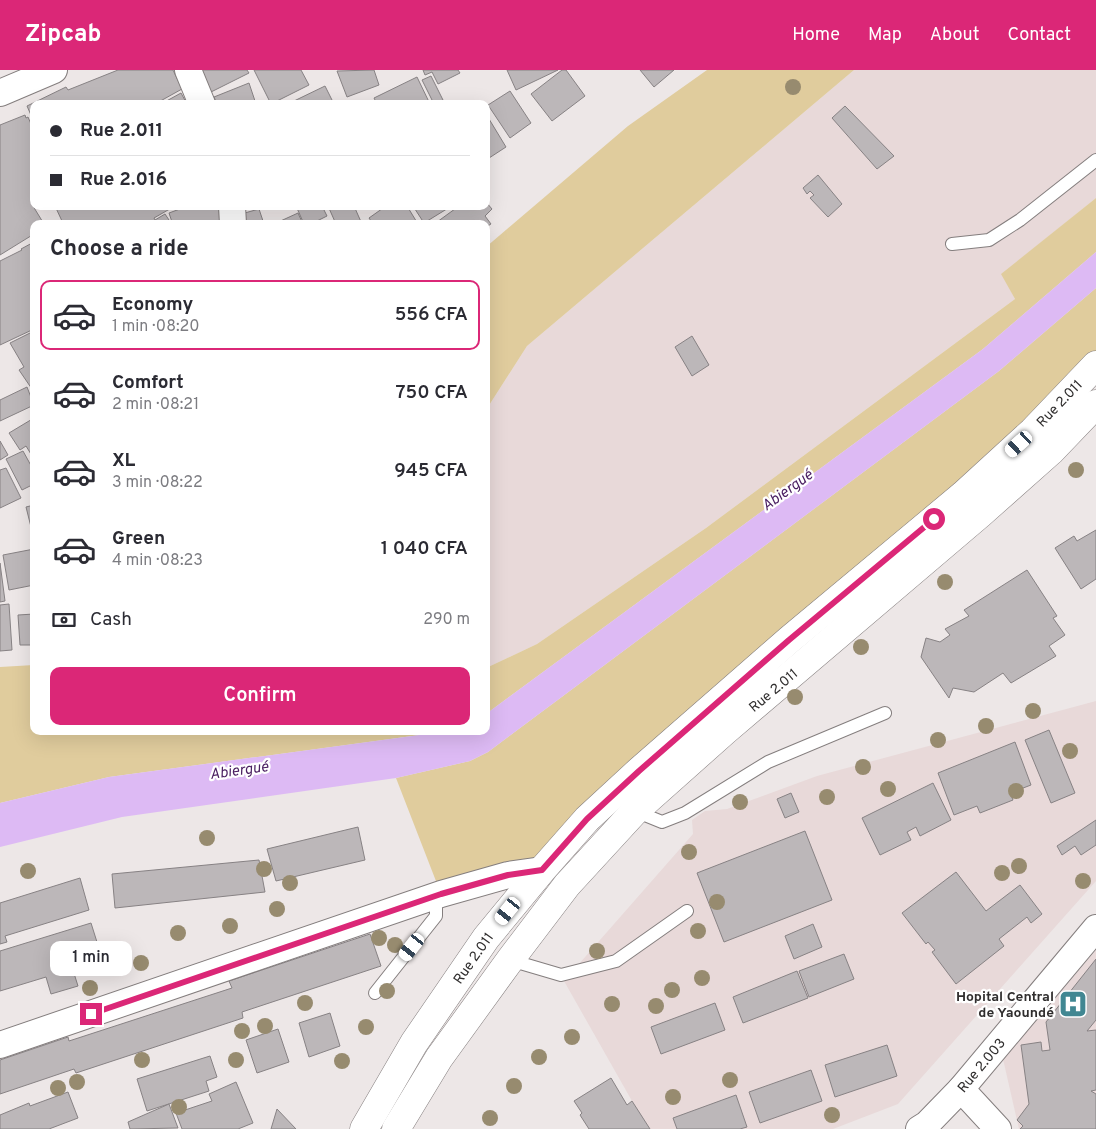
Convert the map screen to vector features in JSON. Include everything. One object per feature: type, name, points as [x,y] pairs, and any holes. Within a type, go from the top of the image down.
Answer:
[{"type":"street","points":[[0,93],[54,70]]},
{"type":"street","points":[[188,70],[200,100]]},
{"type":"street","name":"Rue 2.011","points":[[364,1129],[414,1043],[486,938],[587,819],[789,640],[963,495],[1032,431],[1096,365]]},
{"type":"street","name":"Rue 2.011","points":[[396,1129],[439,1058],[510,960],[567,885],[634,811],[726,730],[988,508],[1051,451],[1096,404]]},
{"type":"street","points":[[0,1045],[436,896],[508,875],[542,870]]},
{"type":"street","name":"Rue 2.003","points":[[919,1129],[927,1124],[961,1089],[1096,928]]},
{"type":"street","points":[[961,1089],[998,1129]]},
{"type":"lane","points":[[952,244],[989,240],[1035,208],[1096,160]]},
{"type":"lane","points":[[634,811],[662,822],[685,813],[768,762],[885,714]]},
{"type":"lane","points":[[375,993],[436,916],[436,896]]},
{"type":"lane","points":[[510,960],[561,975],[616,961],[688,911]]},
{"type":"shaded area","points":[[707,70],[854,70],[527,346],[490,404],[490,244],[628,126]]},
{"type":"shaded area","points":[[854,70],[1096,70],[1096,198],[1002,274],[1015,299],[706,528],[537,644],[490,666],[490,404],[527,346]]},
{"type":"shaded area","points":[[1096,198],[1096,252],[983,349],[490,711],[490,666],[537,644],[706,528],[1015,299],[1001,274]]},
{"type":"shaded area","points":[[1096,288],[1096,365],[542,870],[441,894],[396,778],[470,761],[488,752],[999,371]]},
{"type":"shaded area","points":[[30,665],[30,735],[419,735],[109,777],[0,803],[0,667]]},
{"type":"shaded area","points":[[1096,701],[1096,881],[898,1104],[833,1129],[650,1129],[564,981],[693,834],[692,820],[705,811],[727,809],[817,776]]},
{"type":"shaded area","name":"Hopital Central de Yaoundé","points":[[1096,950],[1096,1129],[1019,1129],[1003,1059]]},
{"type":"water","name":"Abiergué","points":[[1096,252],[1096,288],[999,371],[488,752],[470,761],[396,778],[122,817],[0,847],[0,803],[109,777],[419,735],[490,735],[490,711],[983,349]]},
{"type":"building","points":[[118,70],[173,70],[182,89],[162,100],[39,100],[66,87],[68,90]]},
{"type":"building","points":[[195,70],[247,70],[249,73],[207,94]]},
{"type":"building","points":[[254,70],[301,70],[309,85],[279,100],[269,100]]},
{"type":"building","points":[[374,70],[379,85],[347,97],[337,71]]},
{"type":"building","points":[[423,70],[458,70],[460,73],[438,84],[432,72],[425,75]]},
{"type":"building","points":[[507,70],[558,70],[516,90]]},
{"type":"building","points":[[562,70],[566,70],[585,96],[552,121],[531,94]]},
{"type":"building","points":[[640,70],[674,70],[654,87]]},
{"type":"building","points":[[431,76],[443,100],[432,100],[422,80]]},
{"type":"building","points":[[417,77],[428,100],[375,100],[374,98]]},
{"type":"building","points":[[249,83],[255,100],[215,100],[214,97]]},
{"type":"building","points":[[325,86],[332,100],[296,100]]},
{"type":"building","points":[[510,91],[531,123],[510,138],[490,108],[490,104]]},
{"type":"building","points":[[181,93],[185,100],[168,100]]},
{"type":"building","points":[[845,106],[894,156],[877,169],[832,118]]},
{"type":"building","points":[[25,115],[26,118],[28,117],[30,122],[30,210],[35,210],[42,220],[30,220],[30,236],[0,255],[0,125]]},
{"type":"building","points":[[490,121],[506,147],[490,157]]},
{"type":"building","points":[[818,175],[842,204],[828,217],[810,198],[814,195],[810,191],[807,194],[803,188]]},
{"type":"building","points":[[490,207],[492,209],[485,216],[488,220],[440,220],[454,210],[490,210]]},
{"type":"building","points":[[57,210],[168,210],[154,218],[155,220],[62,220]]},
{"type":"building","points":[[177,210],[221,210],[221,220],[171,220],[169,213]]},
{"type":"building","points":[[259,210],[263,220],[236,220],[234,216]]},
{"type":"building","points":[[298,210],[324,210],[327,216],[319,220],[302,220]]},
{"type":"building","points":[[330,210],[356,210],[360,220],[334,220]]},
{"type":"building","points":[[380,210],[409,210],[416,220],[370,220],[369,218]]},
{"type":"building","points":[[416,210],[445,210],[429,220],[422,220]]},
{"type":"building","points":[[298,213],[301,220],[283,220]]},
{"type":"building","points":[[165,214],[169,220],[155,220]]},
{"type":"building","points":[[30,244],[30,331],[0,345],[0,261]]},
{"type":"building","points":[[30,333],[30,386],[19,370],[24,367],[10,343]]},
{"type":"building","points":[[692,336],[709,365],[692,376],[675,347]]},
{"type":"building","points":[[27,387],[30,395],[30,407],[0,421],[0,400]]},
{"type":"building","points":[[30,420],[30,452],[26,446],[20,450],[9,433]]},
{"type":"building","points":[[0,441],[8,455],[0,460]]},
{"type":"building","points":[[23,451],[30,464],[30,486],[22,490],[6,459]]},
{"type":"building","points":[[6,468],[21,498],[0,508],[0,470]]},
{"type":"building","points":[[30,506],[30,523],[26,507]]},
{"type":"building","points":[[1096,530],[1096,579],[1081,589],[1055,548],[1074,536],[1077,541]]},
{"type":"building","points":[[30,550],[30,586],[9,590],[3,555]]},
{"type":"building","points":[[0,563],[5,601],[0,602]]},
{"type":"building","points":[[1027,570],[1057,616],[1053,618],[1065,635],[1049,646],[1056,656],[1011,683],[1003,673],[974,692],[953,688],[949,698],[921,657],[926,638],[940,642],[950,635],[945,629],[969,616],[964,610]]},
{"type":"building","points":[[9,604],[12,650],[0,651],[0,605]]},
{"type":"building","points":[[30,614],[30,645],[20,645],[18,615]]},
{"type":"building","points":[[1049,730],[1075,793],[1051,803],[1025,740]]},
{"type":"building","points":[[1015,742],[1031,785],[1010,793],[1013,800],[980,813],[977,806],[954,815],[938,773]]},
{"type":"building","points":[[933,783],[951,820],[920,836],[916,827],[907,832],[911,840],[880,855],[862,818]]},
{"type":"building","points":[[791,793],[799,812],[785,818],[777,799]]},
{"type":"building","points":[[1096,820],[1096,845],[1081,855],[1075,846],[1062,855],[1057,846]]},
{"type":"building","points":[[358,827],[365,860],[276,881],[267,849]]},
{"type":"building","points":[[805,831],[832,900],[724,942],[697,873]]},
{"type":"building","points":[[259,860],[265,892],[115,908],[112,874]]},
{"type":"building","points":[[956,872],[986,911],[1020,885],[1042,914],[1031,923],[1027,917],[999,939],[1004,946],[956,984],[932,952],[935,950],[928,942],[926,944],[902,913]]},
{"type":"building","points":[[80,878],[89,910],[5,936],[7,942],[0,944],[0,903]]},
{"type":"building","points":[[91,923],[102,958],[72,967],[78,986],[51,994],[46,977],[0,991],[0,951]]},
{"type":"building","points":[[813,924],[822,947],[794,959],[785,936]]},
{"type":"building","points":[[370,934],[381,966],[242,1012],[243,1018],[76,1073],[74,1069],[0,1094],[0,1060],[68,1037],[69,1041],[232,988],[229,981]]},
{"type":"building","points":[[844,954],[854,979],[809,997],[799,971]]},
{"type":"building","name":"Hopital Central de Yaoundé","points":[[1096,959],[1096,1020],[1087,1031],[1096,1030],[1096,1090],[1091,1091],[1096,1094],[1096,1129],[1020,1129],[1023,1126],[1017,1120],[1029,1104],[1021,1045],[1041,1042],[1042,1051],[1050,1050],[1046,1022]]},
{"type":"building","points":[[797,971],[808,998],[743,1023],[733,997]]},
{"type":"building","points":[[715,1003],[725,1030],[661,1054],[651,1027]]},
{"type":"building","points":[[330,1013],[340,1046],[309,1057],[299,1023]]},
{"type":"building","points":[[278,1029],[289,1062],[257,1073],[246,1040]]},
{"type":"building","points":[[887,1045],[897,1076],[835,1097],[825,1065]]},
{"type":"building","points":[[210,1056],[217,1077],[206,1081],[209,1091],[147,1111],[137,1079]]},
{"type":"building","points":[[811,1070],[822,1101],[760,1123],[749,1092]]},
{"type":"building","points":[[611,1078],[627,1105],[632,1101],[650,1129],[589,1129],[574,1101]]},
{"type":"building","points":[[236,1082],[253,1123],[238,1129],[182,1129],[176,1113],[212,1101],[209,1094]]},
{"type":"building","points":[[68,1092],[78,1118],[49,1129],[0,1129],[0,1115],[29,1103],[30,1106]]},
{"type":"building","points":[[736,1095],[747,1127],[740,1129],[677,1129],[673,1118]]},
{"type":"building","points":[[169,1104],[178,1128],[130,1129],[128,1122]]},
{"type":"building","points":[[277,1109],[296,1129],[271,1129]]},
{"type":"place","name":"Hopital Central de Yaoundé","points":[[1073,1004]]},
{"type":"route","points":[[91,1014],[441,894],[508,875],[542,870],[587,819],[639,771],[789,640],[934,519]]}]
